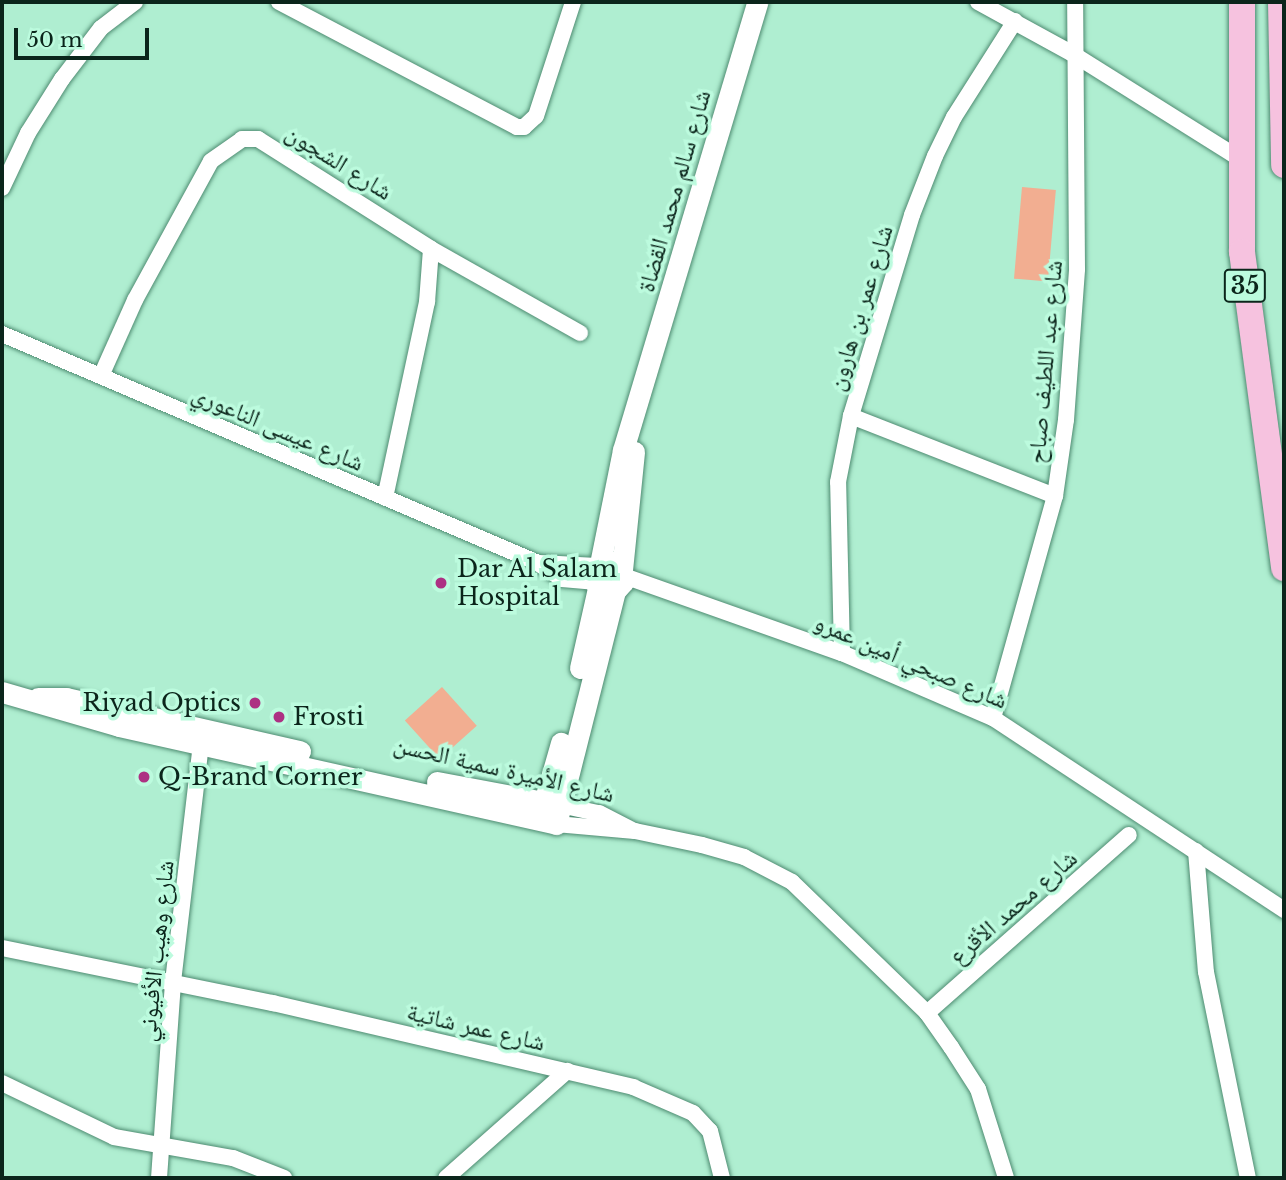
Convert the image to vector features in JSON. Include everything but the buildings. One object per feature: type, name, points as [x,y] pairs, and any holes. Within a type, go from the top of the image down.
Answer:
[{"type":"highway","name":"35","points":[[1242,2],[1239,158],[1249,330],[1284,568]]},
{"type":"highway","points":[[1281,2],[1284,165]]},
{"type":"street","points":[[2,188],[28,133],[62,79],[101,28],[135,2]]},
{"type":"street","points":[[279,2],[517,127],[536,116],[573,2]]},
{"type":"street","name":"شارع سالم محمد القضاة","points":[[550,813],[607,576],[639,394],[757,2]]},
{"type":"street","points":[[978,2],[1073,54],[1239,158]]},
{"type":"street","name":"شارع عبد اللطيف صباح","points":[[993,718],[1055,496],[1066,420],[1077,269],[1073,54],[1075,2]]},
{"type":"street","name":"شارع عمر بن هارون","points":[[1015,22],[935,156],[912,215],[851,416],[1055,496]]},
{"type":"street","name":"شارع الشجون","points":[[101,376],[183,208],[211,161],[242,139],[274,146],[431,249],[580,332]]},
{"type":"street","points":[[386,498],[427,302],[431,249]]},
{"type":"street","name":"شارع عيسى الناعوري","points":[[2,334],[536,562],[607,576]]},
{"type":"street","points":[[842,653],[838,482],[851,416]]},
{"type":"street","name":"شارع صبحي أمين عمرو","points":[[607,576],[842,653],[993,718],[1284,910]]},
{"type":"street","name":"شارع الأميرة سمية الحسن","points":[[2,692],[32,699],[58,696],[202,737],[550,813],[599,813],[635,831],[744,857],[792,882],[926,1013],[978,1089],[1006,1178]]},
{"type":"street","name":"شارع وهيب الأفيوني","points":[[159,1178],[173,982],[202,737]]},
{"type":"street","name":"شارع محمد الأقرع","points":[[926,1013],[1129,835]]},
{"type":"street","points":[[1196,851],[1206,972],[1248,1178]]},
{"type":"street","name":"شارع عمر شاتية","points":[[2,948],[173,982],[633,1087],[693,1113],[710,1131],[722,1178]]},
{"type":"street","points":[[446,1178],[567,1071]]},
{"type":"street","points":[[2,1083],[114,1137],[162,1148],[233,1158],[284,1178]]},
{"type":"shaded area","points":[[1022,187],[1056,190],[1048,282],[1014,279]]},
{"type":"shaded area","points":[[442,687],[477,726],[440,759],[405,720]]},
{"type":"place","name":"Dar Al Salam Hospital","points":[[441,583]]},
{"type":"place","name":"Riyad Optics","points":[[255,703]]},
{"type":"place","name":"Frosti","points":[[279,717]]},
{"type":"place","name":"Q-Brand Corner","points":[[144,777]]}]
